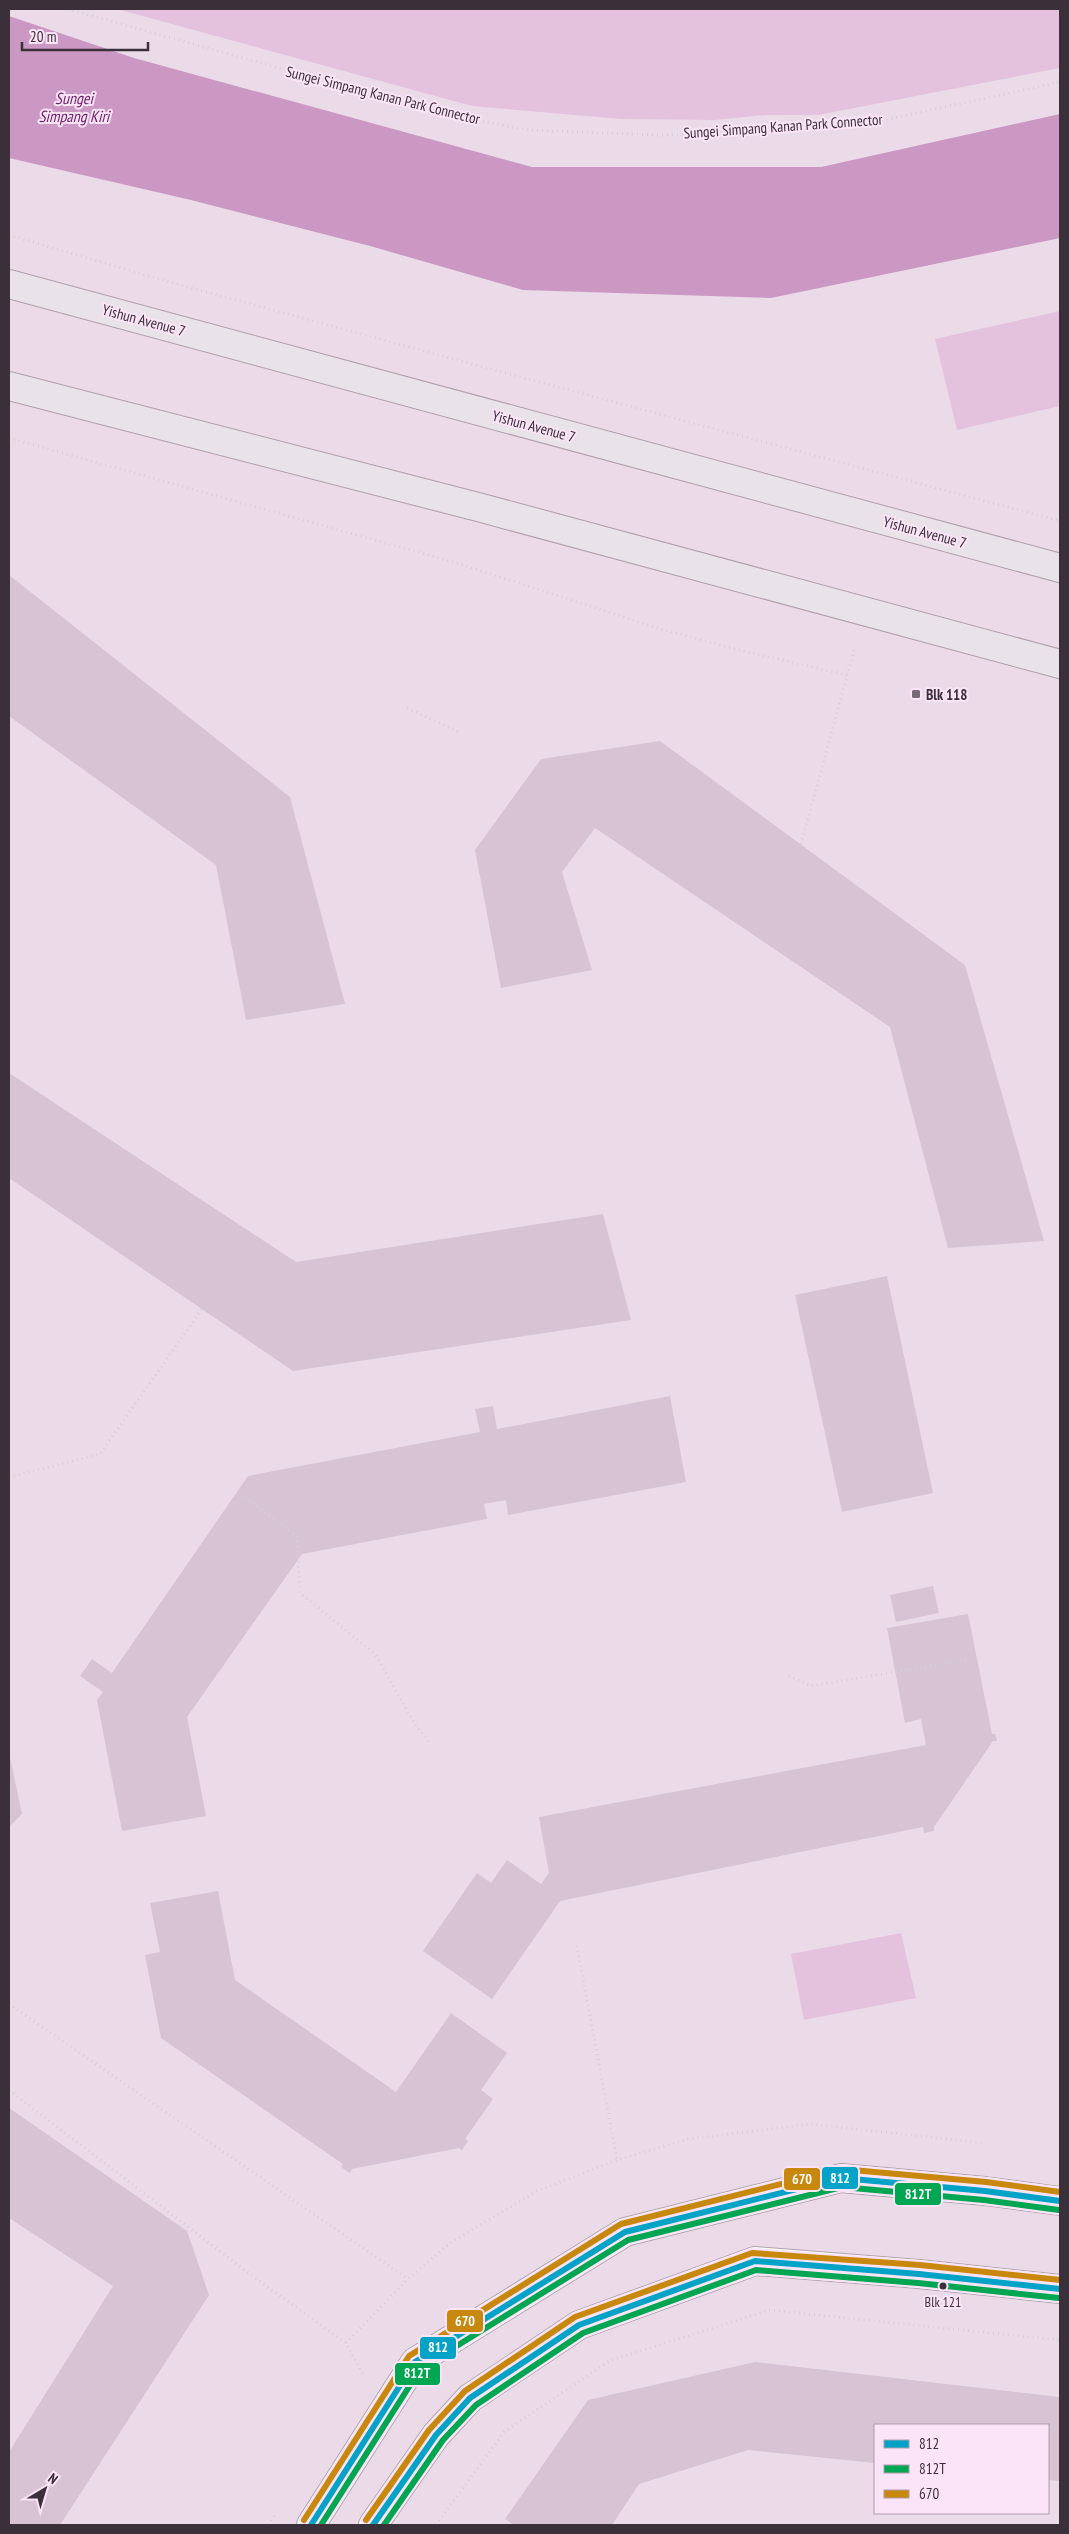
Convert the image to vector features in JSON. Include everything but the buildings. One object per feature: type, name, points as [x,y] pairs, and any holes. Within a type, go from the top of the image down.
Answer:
[{"type":"main road","name":"Yishun Avenue 7","points":[[9,284],[1060,568]]},
{"type":"main road","points":[[9,386],[478,507],[1060,664]]},
{"type":"main road","points":[[311,2525],[416,2362],[625,2232],[841,2178],[985,2191],[1060,2201]]},
{"type":"main road","points":[[373,2525],[436,2435],[470,2398],[579,2325],[755,2261],[919,2274],[1060,2289]]},
{"type":"path","name":"Sungei Simpang Kanan Park Connector","points":[[68,9],[443,114],[529,130],[658,135],[780,129],[884,120],[1060,82]]},
{"type":"path","points":[[9,235],[173,283],[488,369],[1060,521]]},
{"type":"path","points":[[9,438],[457,562],[673,632],[739,650],[847,675],[801,844]]},
{"type":"path","points":[[407,708],[461,733]]},
{"type":"path","points":[[9,1477],[100,1454],[202,1309]]},
{"type":"path","points":[[245,1498],[298,1537],[300,1593],[375,1654],[416,1726],[430,1744]]},
{"type":"path","points":[[789,1676],[811,1686],[967,1660]]},
{"type":"path","points":[[577,1946],[617,2160]]},
{"type":"path","points":[[9,2004],[408,2279]]},
{"type":"path","points":[[9,2090],[251,2275],[346,2343],[367,2383]]},
{"type":"path","points":[[346,2343],[408,2279],[450,2242],[537,2191],[617,2160],[688,2139],[810,2124],[983,2143]]},
{"type":"path","points":[[436,2525],[504,2432],[610,2361],[769,2310],[1060,2340]]},
{"type":"path","points":[[268,2525],[279,2510]]},
{"type":"shaded area","points":[[117,9],[1060,9],[1060,68],[818,115],[765,115],[715,120],[621,119],[472,106]]},
{"type":"shaded area","points":[[1060,311],[1060,406],[957,430],[935,339]]},
{"type":"shaded area","points":[[901,1933],[916,1998],[804,2020],[791,1954]]},
{"type":"water","name":"Sungei Simpang Kiri","points":[[9,16],[134,58],[532,167],[821,167],[1060,114],[1060,238],[771,298],[523,290],[370,246],[191,200],[9,158]]},
{"type":"transit line","name":"670","points":[[304,2520],[409,2356],[621,2224],[841,2169],[986,2182],[1060,2192]]},
{"type":"transit line","name":"812","points":[[311,2525],[415,2362],[625,2232],[841,2178],[985,2191],[1060,2201]]},
{"type":"transit line","name":"812T","points":[[321,2525],[421,2368],[628,2240],[842,2187],[984,2200],[1059,2210]]},
{"type":"transit line","name":"670","points":[[366,2520],[429,2430],[465,2391],[575,2317],[752,2253],[920,2265],[1060,2280]]},
{"type":"transit line","name":"812","points":[[373,2525],[436,2435],[470,2398],[579,2325],[755,2261],[919,2274],[1060,2289]]},
{"type":"transit line","name":"812T","points":[[384,2525],[443,2440],[476,2405],[583,2333],[756,2270],[918,2283],[1059,2298]]},
{"type":"place","name":"Blk 118","points":[[916,694]]},
{"type":"place","name":"Blk 121","points":[[943,2286]]}]
